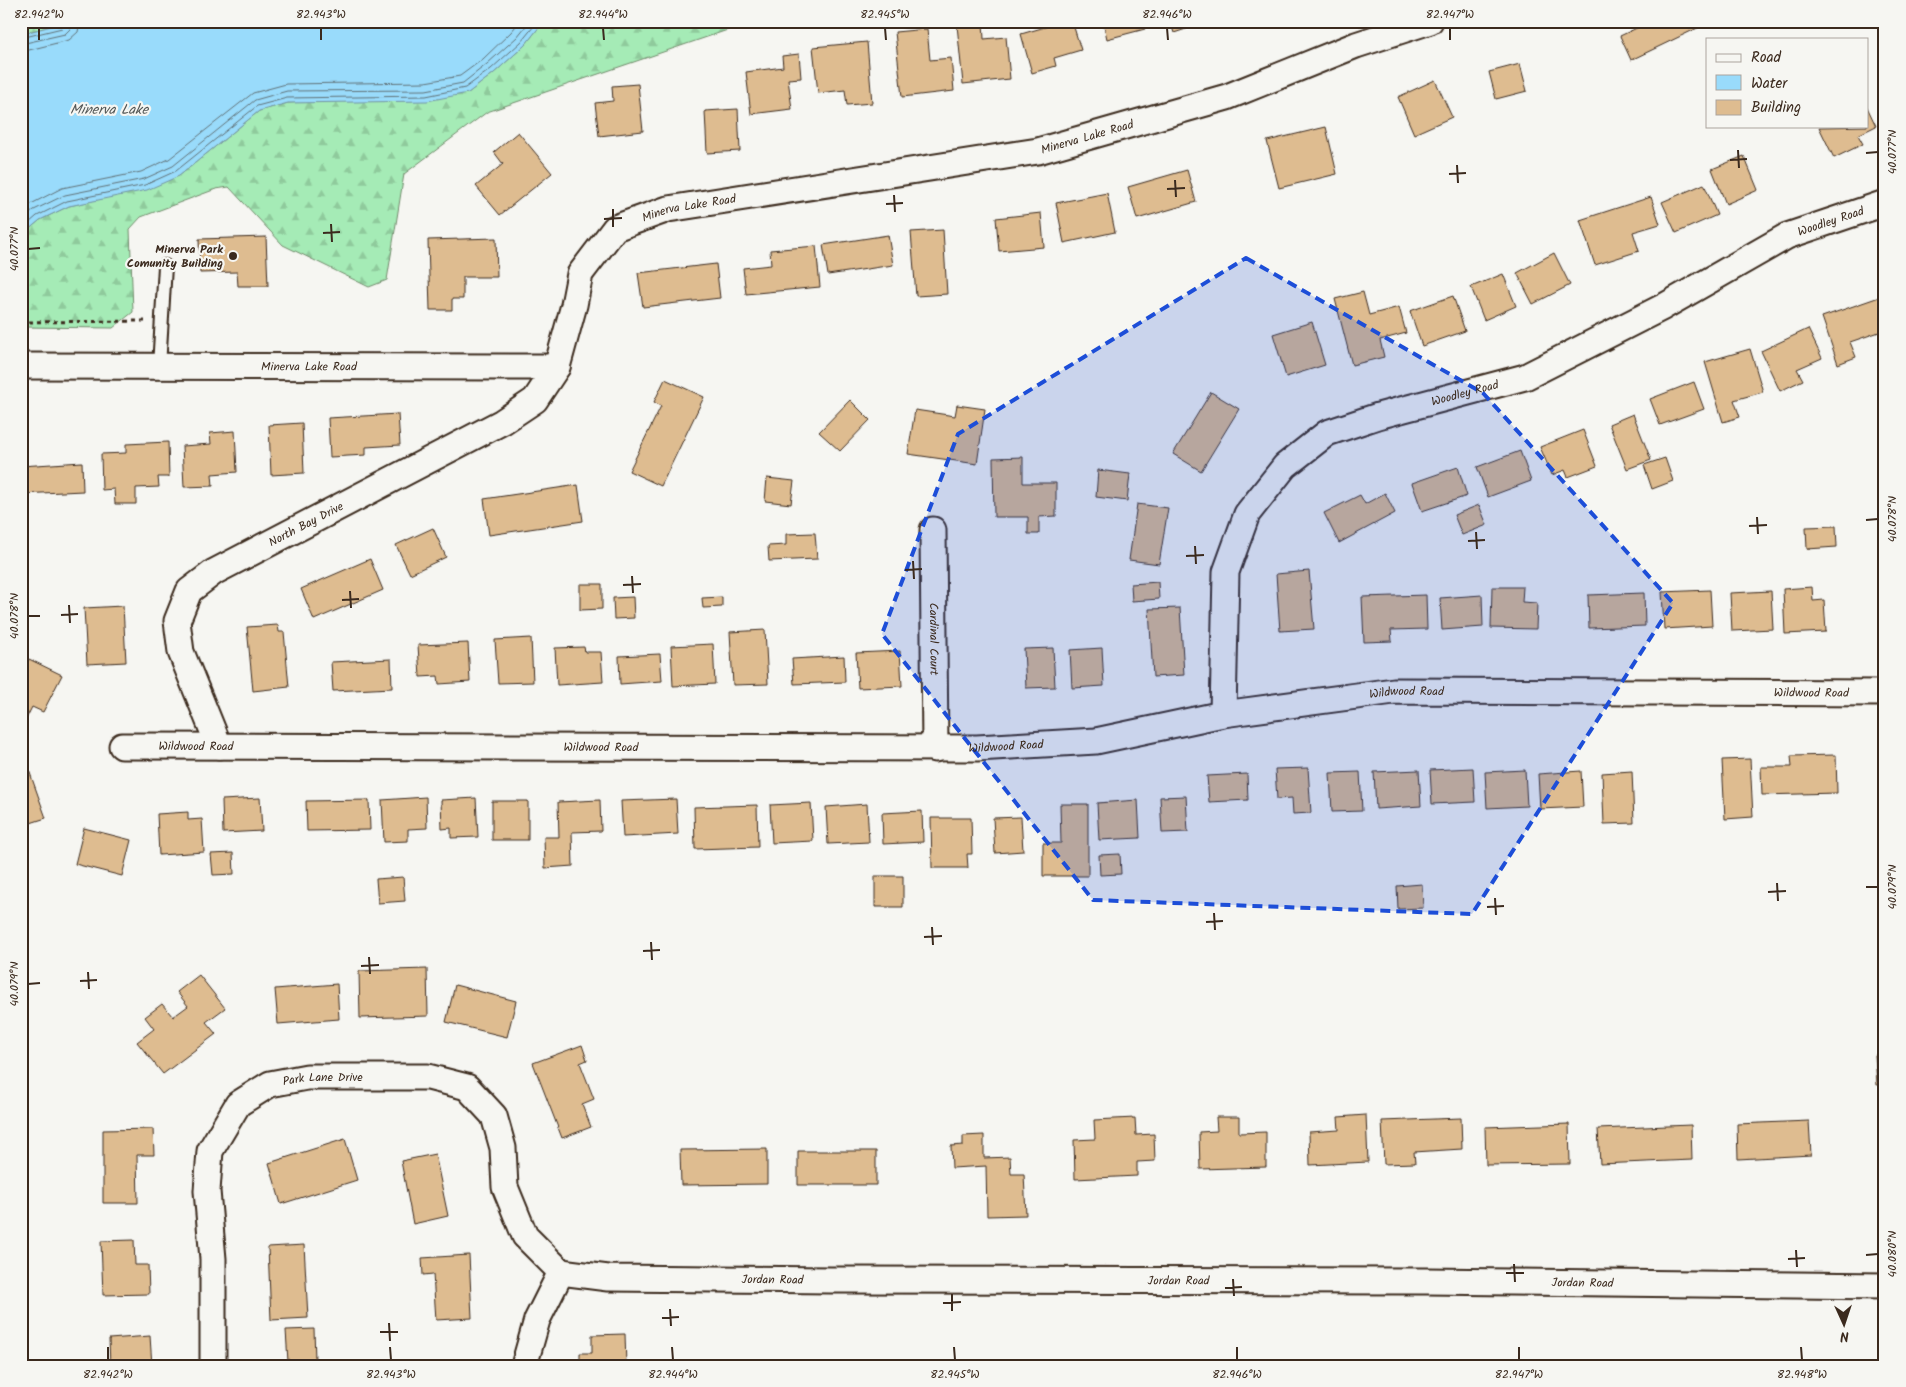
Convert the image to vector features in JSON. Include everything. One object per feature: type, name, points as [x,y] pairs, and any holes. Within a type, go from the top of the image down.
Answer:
[{"type":"street","name":"Minerva Lake Road","points":[[21,366],[557,367],[574,306],[580,274],[615,228],[668,209],[1038,152],[1227,98],[1356,45],[1430,21]]},
{"type":"street","name":"Woodley Road","points":[[1223,714],[1226,572],[1247,514],[1285,466],[1327,433],[1378,416],[1525,377],[1663,307],[1787,236],[1885,203]]},
{"type":"street","name":"North Bay Drive","points":[[219,746],[181,652],[177,620],[189,591],[214,572],[502,422],[535,400],[557,367]]},
{"type":"street","name":"Cardinal Court","points":[[933,530],[935,749]]},
{"type":"street","name":"Wildwood Road","points":[[122,746],[935,749],[1096,741],[1223,714],[1394,691],[1885,693]]},
{"type":"street","name":"Park Lane Drive","points":[[213,1366],[213,1259],[207,1191],[210,1152],[238,1104],[270,1084],[308,1077],[428,1077],[467,1087],[494,1116],[503,1148],[506,1187],[525,1236],[561,1272]]},
{"type":"street","name":"Jordan Road","points":[[561,1272],[608,1278],[1427,1280],[1885,1286]]},
{"type":"street","points":[[524,1366],[537,1320],[561,1272]]},
{"type":"lane","points":[[159,367],[164,266]]},
{"type":"path","points":[[21,322],[162,320]]},
{"type":"highlighted area","points":[[1246,258],[1483,393],[1673,603],[1472,914],[1093,900],[882,634],[958,434]]},
{"type":"green space","points":[[21,21],[70,21],[21,34]]},
{"type":"green space","points":[[544,21],[754,21],[487,112],[404,174],[387,280],[369,287],[283,245],[229,187],[216,189],[141,217],[130,229],[133,312],[113,328],[21,327],[21,236],[40,220],[69,206],[105,198],[179,176],[259,111],[288,103],[468,93],[525,45]]},
{"type":"water","name":"Minerva Lake","points":[[70,21],[544,21],[525,45],[468,93],[427,101],[288,103],[259,111],[179,176],[147,190],[69,206],[40,220],[21,236],[21,34]]},
{"type":"building","points":[[1072,21],[1081,50],[1054,58],[1056,66],[1032,73],[1021,34]]},
{"type":"building","points":[[1103,21],[1143,21],[1145,29],[1107,39]]},
{"type":"building","points":[[1170,21],[1210,21],[1174,33]]},
{"type":"building","points":[[1641,21],[1707,21],[1708,23],[1631,60],[1620,36],[1643,25]]},
{"type":"building","points":[[983,23],[984,39],[1006,37],[1010,79],[963,84],[957,25]]},
{"type":"building","points":[[927,29],[930,60],[951,58],[954,91],[902,97],[895,32]]},
{"type":"building","points":[[867,42],[872,103],[847,105],[845,90],[818,93],[813,47]]},
{"type":"building","points":[[799,54],[801,78],[788,79],[792,109],[751,114],[746,72],[783,67],[782,56]]},
{"type":"building","points":[[1520,64],[1527,91],[1496,99],[1489,72]]},
{"type":"building","points":[[1435,80],[1452,117],[1414,134],[1398,97]]},
{"type":"building","points":[[638,84],[643,131],[599,136],[595,103],[613,101],[612,86]]},
{"type":"building","points":[[738,109],[740,151],[707,153],[705,111]]},
{"type":"building","points":[[1868,109],[1876,126],[1858,135],[1863,144],[1834,158],[1819,128],[1868,128]]},
{"type":"building","points":[[1326,127],[1337,174],[1279,188],[1267,141]]},
{"type":"building","points":[[518,132],[552,173],[500,215],[476,186],[503,164],[494,152]]},
{"type":"building","points":[[1744,156],[1758,190],[1726,204],[1712,169]]},
{"type":"building","points":[[1187,170],[1196,202],[1137,219],[1128,187]]},
{"type":"building","points":[[1704,184],[1717,215],[1676,233],[1662,202]]},
{"type":"building","points":[[1107,193],[1115,232],[1064,243],[1056,203]]},
{"type":"building","points":[[1651,197],[1660,224],[1633,232],[1639,251],[1595,265],[1580,220]]},
{"type":"building","points":[[1041,213],[1044,247],[999,251],[996,218]]},
{"type":"building","points":[[943,230],[947,294],[916,296],[911,232]]},
{"type":"building","points":[[888,235],[893,265],[828,275],[823,245]]},
{"type":"building","name":"Minerva Park Comunity Building","points":[[266,237],[268,286],[238,286],[237,272],[200,273],[199,239]]},
{"type":"building","points":[[496,238],[497,277],[463,277],[463,299],[452,299],[452,310],[430,310],[428,240]]},
{"type":"building","points":[[816,246],[820,287],[746,294],[743,268],[771,265],[770,250]]},
{"type":"building","points":[[1554,253],[1570,285],[1533,304],[1517,273]]},
{"type":"building","points":[[716,264],[720,298],[643,307],[638,273]]},
{"type":"building","points":[[1503,274],[1516,306],[1484,320],[1471,287]]},
{"type":"building","points":[[1363,292],[1369,315],[1399,307],[1406,333],[1380,340],[1384,357],[1352,365],[1335,299]]},
{"type":"building","points":[[1885,295],[1885,330],[1850,342],[1856,357],[1838,364],[1822,317]]},
{"type":"building","points":[[1453,296],[1465,331],[1422,346],[1410,311]]},
{"type":"building","points":[[1312,322],[1325,365],[1286,377],[1273,334]]},
{"type":"building","points":[[1808,329],[1822,358],[1797,369],[1803,380],[1780,391],[1761,351]]},
{"type":"building","points":[[1750,349],[1763,392],[1734,400],[1740,417],[1723,422],[1705,362]]},
{"type":"building","points":[[665,379],[704,397],[661,486],[629,471],[661,406],[654,402]]},
{"type":"building","points":[[1694,382],[1704,409],[1660,425],[1650,399]]},
{"type":"building","points":[[1211,392],[1239,409],[1201,471],[1173,454]]},
{"type":"building","points":[[850,400],[870,420],[840,451],[819,432]]},
{"type":"building","points":[[957,405],[985,409],[977,464],[908,454],[915,410],[955,416]]},
{"type":"building","points":[[398,414],[400,445],[366,447],[366,455],[330,457],[328,418]]},
{"type":"building","points":[[1633,414],[1651,460],[1627,469],[1609,424]]},
{"type":"building","points":[[302,423],[304,473],[271,475],[269,425]]},
{"type":"building","points":[[1583,430],[1597,466],[1568,477],[1565,470],[1552,475],[1540,447]]},
{"type":"building","points":[[235,431],[237,472],[212,474],[213,486],[184,487],[182,446],[211,444],[210,433]]},
{"type":"building","points":[[168,442],[169,477],[158,477],[159,487],[136,488],[136,504],[115,504],[114,489],[102,490],[101,454],[126,453],[126,444]]},
{"type":"building","points":[[1520,451],[1531,481],[1488,497],[1477,467]]},
{"type":"building","points":[[1023,457],[1023,483],[1056,483],[1056,516],[1039,517],[1039,534],[1028,534],[1028,517],[994,517],[993,458]]},
{"type":"building","points":[[1665,458],[1673,481],[1652,489],[1644,465]]},
{"type":"building","points":[[82,462],[83,491],[21,494],[21,466]]},
{"type":"building","points":[[1458,467],[1467,496],[1422,511],[1412,483]]},
{"type":"building","points":[[1098,470],[1130,474],[1127,501],[1096,497]]},
{"type":"building","points":[[767,478],[794,481],[791,504],[765,501]]},
{"type":"building","points":[[578,485],[583,521],[489,535],[484,499]]},
{"type":"building","points":[[1385,493],[1395,513],[1339,543],[1324,513],[1360,495],[1365,504]]},
{"type":"building","points":[[1137,504],[1168,508],[1159,564],[1129,560]]},
{"type":"building","points":[[1479,505],[1487,525],[1462,535],[1454,515]]},
{"type":"building","points":[[1836,526],[1837,547],[1807,549],[1806,527]]},
{"type":"building","points":[[433,528],[446,557],[410,574],[396,545]]},
{"type":"building","points":[[815,533],[817,559],[769,561],[768,546],[786,545],[786,534]]},
{"type":"building","points":[[370,559],[383,590],[314,620],[301,589]]},
{"type":"building","points":[[1309,571],[1314,629],[1280,631],[1276,574]]},
{"type":"building","points":[[1158,582],[1159,599],[1132,601],[1131,584]]},
{"type":"building","points":[[580,584],[602,584],[602,609],[580,610]]},
{"type":"building","points":[[1492,587],[1523,587],[1522,602],[1537,603],[1536,629],[1491,628]]},
{"type":"building","points":[[1812,587],[1813,601],[1824,600],[1826,632],[1785,634],[1783,589]]},
{"type":"building","points":[[1710,590],[1712,626],[1664,629],[1662,592]]},
{"type":"building","points":[[1771,591],[1773,629],[1732,631],[1730,593]]},
{"type":"building","points":[[1644,593],[1645,626],[1589,628],[1588,595]]},
{"type":"building","points":[[1426,595],[1427,629],[1391,630],[1392,641],[1364,642],[1362,597]]},
{"type":"building","points":[[1482,595],[1483,627],[1442,630],[1440,598]]},
{"type":"building","points":[[633,597],[634,618],[614,619],[613,598]]},
{"type":"building","points":[[722,597],[722,607],[703,608],[702,598]]},
{"type":"building","points":[[123,606],[126,662],[87,664],[84,608]]},
{"type":"building","points":[[1180,608],[1184,675],[1153,677],[1149,609]]},
{"type":"building","points":[[278,625],[279,632],[284,632],[289,687],[253,691],[247,627]]},
{"type":"building","points":[[765,630],[768,684],[733,685],[730,632]]},
{"type":"building","points":[[531,638],[533,682],[498,683],[495,640]]},
{"type":"building","points":[[468,643],[470,682],[439,684],[438,676],[420,677],[418,645]]},
{"type":"building","points":[[713,644],[715,684],[673,686],[671,646]]},
{"type":"building","points":[[584,647],[585,652],[601,652],[603,682],[557,685],[555,648]]},
{"type":"building","points":[[1053,648],[1055,687],[1026,688],[1024,649]]},
{"type":"building","points":[[1102,648],[1104,686],[1072,688],[1070,650]]},
{"type":"building","points":[[900,651],[902,686],[858,688],[856,653]]},
{"type":"building","points":[[660,654],[662,681],[620,684],[619,656]]},
{"type":"building","points":[[844,656],[845,682],[794,684],[792,659]]},
{"type":"building","points":[[29,659],[62,675],[43,712],[32,707],[22,727],[21,674]]},
{"type":"building","points":[[391,659],[392,688],[333,691],[331,662]]},
{"type":"building","points":[[1836,755],[1837,793],[1762,795],[1761,767],[1792,767],[1791,756]]},
{"type":"building","points":[[24,756],[46,818],[21,826],[21,757]]},
{"type":"building","points":[[1750,759],[1753,817],[1725,819],[1722,760]]},
{"type":"building","points":[[1308,768],[1311,813],[1293,814],[1292,798],[1277,799],[1275,769]]},
{"type":"building","points":[[1473,768],[1475,802],[1432,804],[1430,770]]},
{"type":"building","points":[[1419,770],[1421,806],[1376,809],[1374,772]]},
{"type":"building","points":[[1525,770],[1527,806],[1487,808],[1485,772]]},
{"type":"building","points":[[1581,771],[1583,807],[1540,809],[1538,774]]},
{"type":"building","points":[[1632,771],[1634,823],[1604,824],[1602,773]]},
{"type":"building","points":[[1360,772],[1362,811],[1332,812],[1330,773]]},
{"type":"building","points":[[1247,774],[1248,800],[1209,802],[1207,776]]},
{"type":"building","points":[[1186,796],[1188,832],[1162,833],[1160,797]]},
{"type":"building","points":[[426,797],[427,828],[408,829],[408,841],[384,842],[382,800]]},
{"type":"building","points":[[260,798],[262,831],[223,833],[222,800]]},
{"type":"building","points":[[476,798],[478,837],[451,838],[451,828],[442,829],[441,800]]},
{"type":"building","points":[[676,799],[678,834],[623,837],[621,801]]},
{"type":"building","points":[[369,800],[370,830],[307,831],[306,801]]},
{"type":"building","points":[[600,800],[601,831],[572,832],[573,866],[545,868],[544,837],[559,837],[558,802]]},
{"type":"building","points":[[1138,800],[1140,838],[1099,840],[1097,803]]},
{"type":"building","points":[[492,801],[528,801],[528,840],[492,840]]},
{"type":"building","points":[[811,803],[813,841],[772,843],[770,805]]},
{"type":"building","points":[[867,804],[869,842],[828,844],[826,807]]},
{"type":"building","points":[[1060,804],[1088,804],[1088,876],[1043,876],[1043,843],[1061,843]]},
{"type":"building","points":[[757,805],[758,847],[695,849],[694,807]]},
{"type":"building","points":[[922,811],[923,842],[883,844],[882,813]]},
{"type":"building","points":[[188,812],[188,820],[202,819],[204,852],[159,855],[157,814]]},
{"type":"building","points":[[1021,817],[1023,851],[995,853],[993,818]]},
{"type":"building","points":[[931,818],[971,818],[972,854],[967,854],[968,868],[932,868]]},
{"type":"building","points":[[84,828],[131,840],[122,876],[75,864]]},
{"type":"building","points":[[233,853],[234,874],[213,875],[211,854]]},
{"type":"building","points":[[1120,854],[1121,874],[1100,875],[1099,855]]},
{"type":"building","points":[[875,876],[903,876],[903,907],[875,907]]},
{"type":"building","points":[[403,877],[405,901],[378,903],[376,879]]},
{"type":"building","points":[[1422,884],[1423,908],[1398,909],[1397,886]]},
{"type":"building","points":[[427,969],[428,1016],[360,1018],[359,971]]},
{"type":"building","points":[[199,975],[225,1008],[206,1022],[216,1034],[163,1074],[137,1042],[154,1029],[145,1017],[162,1004],[173,1017],[188,1006],[177,992]]},
{"type":"building","points":[[337,984],[339,1019],[278,1024],[275,989]]},
{"type":"building","points":[[455,985],[516,1001],[507,1037],[446,1022]]},
{"type":"building","points":[[582,1045],[587,1060],[580,1063],[594,1099],[582,1104],[591,1127],[562,1138],[533,1063]]},
{"type":"building","points":[[1885,1054],[1885,1084],[1877,1085],[1875,1055]]},
{"type":"building","points":[[1366,1115],[1368,1162],[1310,1165],[1309,1132],[1339,1130],[1338,1117]]},
{"type":"building","points":[[1216,1117],[1239,1117],[1239,1133],[1266,1132],[1266,1167],[1200,1169],[1199,1132],[1217,1131]]},
{"type":"building","points":[[1135,1118],[1136,1135],[1154,1134],[1155,1161],[1137,1162],[1137,1176],[1075,1179],[1074,1140],[1095,1139],[1094,1120]]},
{"type":"building","points":[[1461,1118],[1462,1149],[1414,1152],[1415,1163],[1384,1164],[1382,1121]]},
{"type":"building","points":[[1809,1121],[1811,1155],[1738,1159],[1737,1124]]},
{"type":"building","points":[[1569,1124],[1570,1164],[1486,1165],[1485,1127]]},
{"type":"building","points":[[1691,1125],[1692,1160],[1600,1164],[1598,1129]]},
{"type":"building","points":[[153,1129],[154,1155],[137,1155],[138,1203],[103,1203],[103,1130]]},
{"type":"building","points":[[984,1135],[984,1158],[1010,1157],[1011,1174],[1024,1174],[1026,1215],[987,1216],[986,1166],[952,1168],[951,1146],[963,1145],[963,1136]]},
{"type":"building","points":[[345,1139],[357,1180],[281,1204],[269,1163]]},
{"type":"building","points":[[767,1149],[767,1184],[681,1185],[680,1150]]},
{"type":"building","points":[[798,1151],[876,1151],[876,1185],[798,1185]]},
{"type":"building","points":[[435,1154],[448,1216],[413,1224],[401,1161]]},
{"type":"building","points":[[134,1240],[135,1265],[148,1265],[149,1294],[103,1295],[101,1241]]},
{"type":"building","points":[[304,1245],[308,1318],[271,1320],[268,1247]]},
{"type":"building","points":[[469,1255],[472,1318],[436,1320],[433,1274],[423,1275],[422,1258]]},
{"type":"building","points":[[314,1329],[315,1360],[288,1362],[286,1330]]},
{"type":"building","points":[[625,1334],[626,1366],[580,1366],[580,1353],[592,1353],[592,1335]]},
{"type":"building","points":[[150,1336],[152,1366],[110,1366],[109,1339]]},
{"type":"place","name":"Minerva Park Comunity Building","points":[[233,256]]}]
